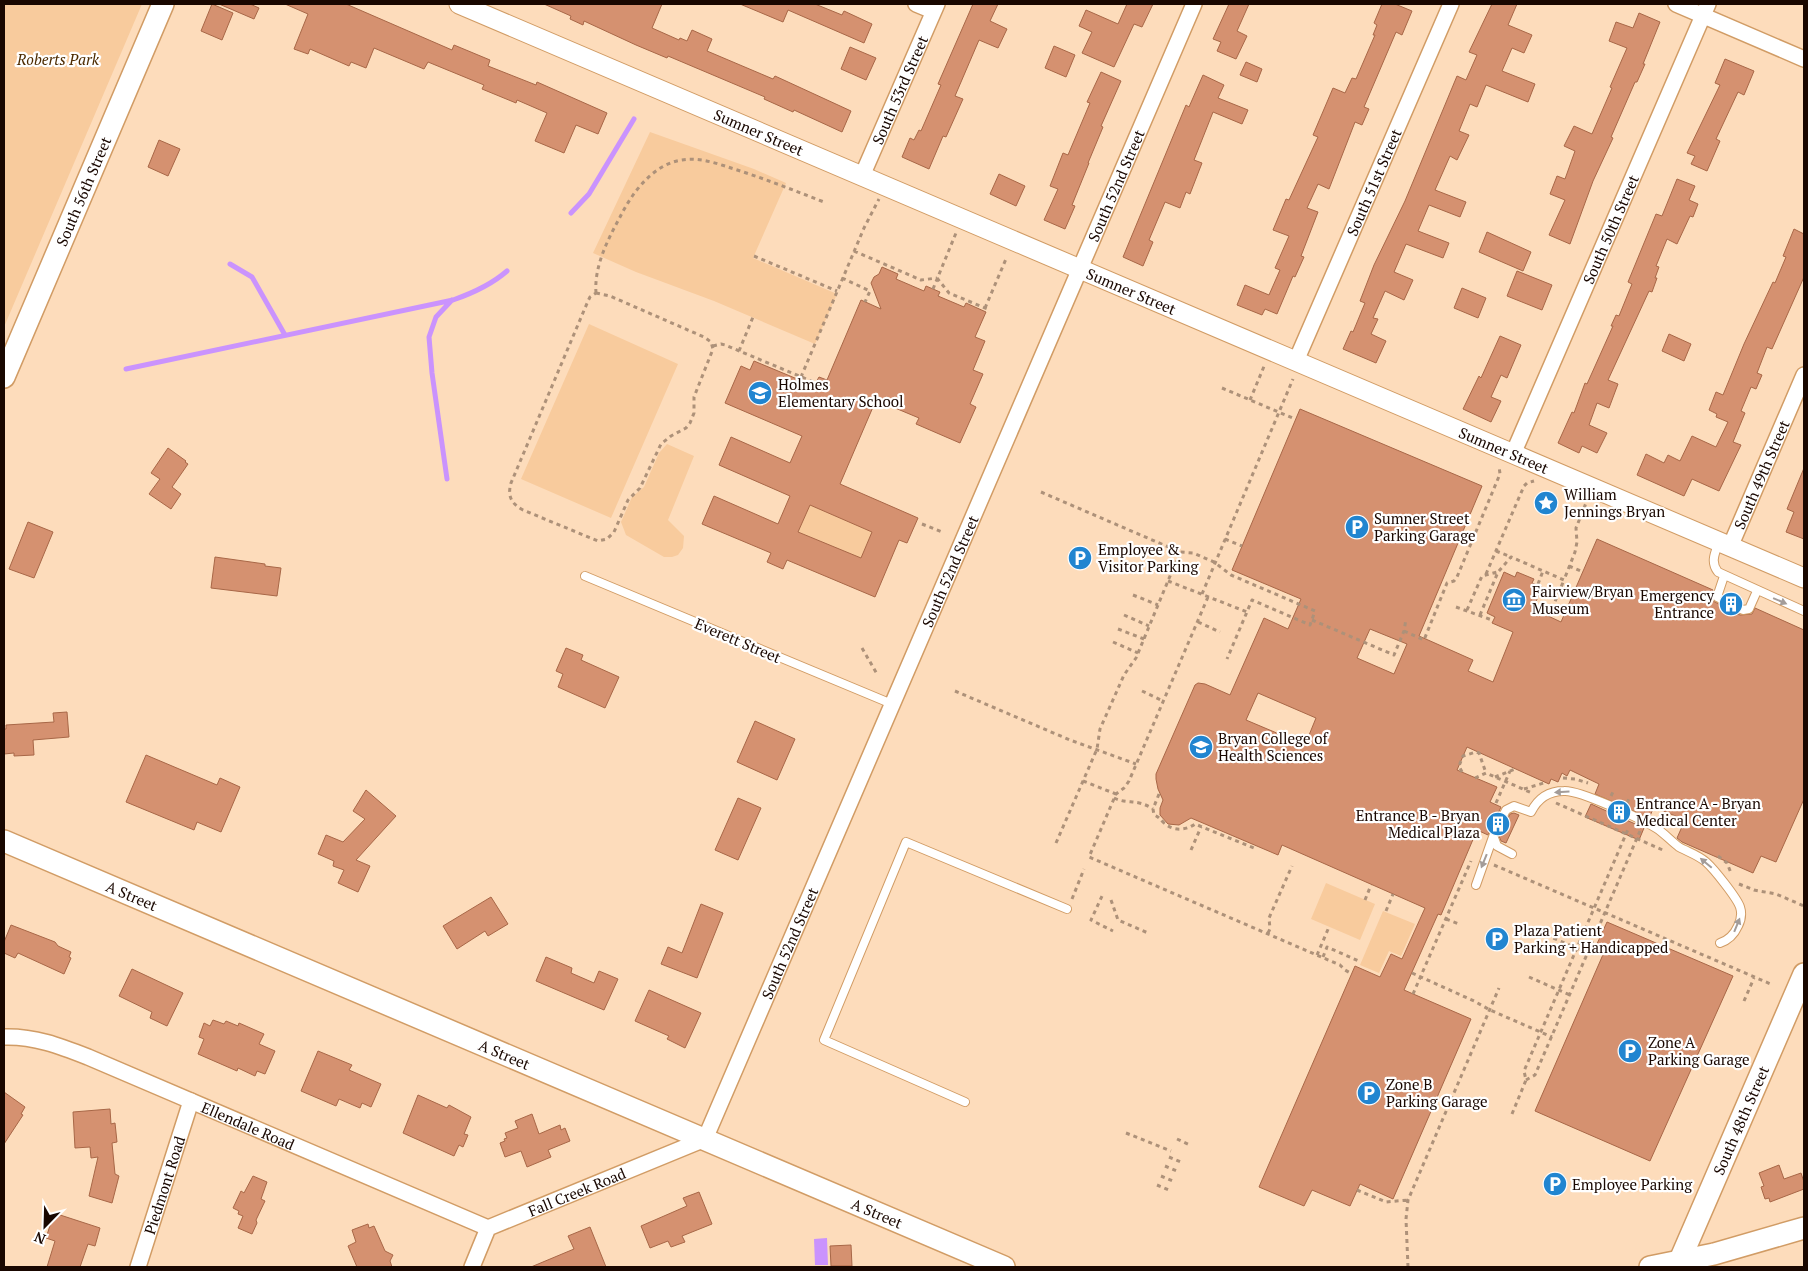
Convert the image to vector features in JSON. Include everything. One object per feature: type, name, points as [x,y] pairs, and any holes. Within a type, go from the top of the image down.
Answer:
[{"type":"main road","name":"South 56th Street","points":[[4,377],[163,4]]},
{"type":"main road","name":"A Street","points":[[4,841],[1004,1267]]},
{"type":"main road","name":"South 48th Street","points":[[1678,1265],[1804,974]]},
{"type":"main road","points":[[1650,1267],[1678,1265],[1804,1228]]},
{"type":"street","name":"Sumner Street","points":[[459,4],[1271,351],[1294,370],[1506,459],[1725,544],[1804,578]]},
{"type":"street","points":[[916,4],[935,8]]},
{"type":"street","name":"South 52nd Street","points":[[705,1139],[1194,4]]},
{"type":"street","name":"South 51st Street","points":[[1294,370],[1451,4]]},
{"type":"street","points":[[1676,4],[1705,10],[1804,59]]},
{"type":"street","name":"South 53rd Street","points":[[862,176],[935,8]]},
{"type":"street","name":"South 50th Street","points":[[1506,459],[1705,10]]},
{"type":"street","name":"South 49th Street","points":[[1725,544],[1804,375]]},
{"type":"street","name":"Ellendale Road","points":[[4,1037],[30,1039],[54,1044],[488,1228]]},
{"type":"street","name":"Piedmont Road","points":[[138,1267],[191,1102]]},
{"type":"street","name":"Fall Creek Road","points":[[488,1228],[705,1139]]},
{"type":"street","points":[[472,1267],[488,1228]]},
{"type":"lane","points":[[1725,544],[1713,562],[1716,570],[1724,576],[1804,611]]},
{"type":"lane","name":"Everett Street","points":[[585,576],[892,704]]},
{"type":"lane","points":[[1724,576],[1716,597],[1743,610],[1749,609],[1757,590]]},
{"type":"lane","points":[[1476,885],[1503,813],[1508,808],[1514,806],[1531,812],[1542,797],[1554,792],[1566,791],[1582,795],[1644,821],[1661,831],[1678,846],[1706,862],[1737,900],[1741,914],[1737,928],[1729,939],[1720,943]]},
{"type":"lane","points":[[1494,838],[1497,846],[1512,854]]},
{"type":"lane","points":[[965,1102],[824,1040],[906,842],[1067,909]]},
{"type":"path","points":[[596,294],[596,276],[601,259],[626,204],[650,175],[672,162],[691,160],[713,163],[764,178],[824,202]]},
{"type":"path","points":[[801,377],[842,278],[885,186]]},
{"type":"path","points":[[933,289],[954,240]]},
{"type":"path","points":[[854,251],[921,280],[937,278]]},
{"type":"path","points":[[754,256],[838,291]]},
{"type":"path","points":[[985,308],[1006,259]]},
{"type":"path","points":[[842,278],[870,290],[865,302]]},
{"type":"path","points":[[937,278],[949,293],[990,310]]},
{"type":"path","points":[[596,294],[610,296],[704,337],[713,346],[713,353],[694,397],[694,413],[690,423],[686,428],[671,436],[662,444],[642,485],[630,497],[614,532],[603,540],[593,540],[523,510],[513,504],[510,499],[511,484],[588,301],[590,297],[596,294]]},
{"type":"path","points":[[739,351],[753,317]]},
{"type":"path","points":[[713,346],[721,344],[816,383]]},
{"type":"path","points":[[1250,400],[1271,351]]},
{"type":"path","points":[[1202,594],[1279,412],[1294,370]]},
{"type":"path","points":[[1222,388],[1295,420]]},
{"type":"path","points":[[1404,631],[1424,640],[1447,583],[1454,581],[1457,577],[1506,459]]},
{"type":"path","points":[[1486,574],[1524,486],[1536,480]]},
{"type":"path","points":[[1041,492],[1180,552],[1193,553],[1214,562],[1231,575],[1316,611],[1310,625],[1252,600],[1227,659]]},
{"type":"path","points":[[1549,616],[1576,548],[1576,528],[1587,502]]},
{"type":"path","points":[[922,524],[942,532]]},
{"type":"path","points":[[1225,539],[1242,546]]},
{"type":"path","points":[[1496,551],[1564,580]]},
{"type":"path","points":[[1056,843],[1097,749],[1100,729],[1124,675],[1144,640],[1180,552]]},
{"type":"path","points":[[1480,615],[1498,572],[1511,558]]},
{"type":"path","points":[[1569,566],[1583,572]]},
{"type":"path","points":[[1538,584],[1543,571]]},
{"type":"path","points":[[1467,610],[1480,578],[1486,574],[1498,572]]},
{"type":"path","points":[[1168,581],[1247,612]]},
{"type":"path","points":[[1133,595],[1158,605]]},
{"type":"path","points":[[1208,596],[1127,784],[1115,796],[1089,857],[1340,965],[1352,974]]},
{"type":"path","points":[[1456,607],[1492,620]]},
{"type":"path","points":[[1124,615],[1149,626]]},
{"type":"path","points":[[1312,620],[1394,655],[1404,631],[1406,619]]},
{"type":"path","points":[[1198,622],[1220,632]]},
{"type":"path","points":[[1118,629],[1144,640]]},
{"type":"path","points":[[1113,642],[1138,653]]},
{"type":"path","points":[[862,648],[877,674]]},
{"type":"path","points":[[955,691],[1070,740],[1136,764]]},
{"type":"path","points":[[1142,691],[1163,701]]},
{"type":"path","points":[[1462,772],[1459,766],[1463,756],[1476,752],[1479,753],[1486,773],[1524,789]]},
{"type":"path","points":[[1494,777],[1515,769]]},
{"type":"path","points":[[1506,782],[1510,770]]},
{"type":"path","points":[[1475,778],[1486,773]]},
{"type":"path","points":[[1083,781],[1115,796],[1120,801],[1142,802],[1153,809]]},
{"type":"path","points":[[1159,794],[1153,809],[1154,815],[1158,816],[1169,827],[1184,830],[1195,824],[1254,848]]},
{"type":"path","points":[[1191,850],[1201,827]]},
{"type":"path","points":[[1512,1114],[1526,1080],[1524,1071],[1626,834]]},
{"type":"path","points":[[1526,1080],[1535,1075],[1637,838]]},
{"type":"path","points":[[1413,994],[1473,856],[1773,986]]},
{"type":"path","points":[[1268,933],[1270,929],[1268,918],[1292,866]]},
{"type":"path","points":[[1072,899],[1084,869]]},
{"type":"path","points":[[1365,900],[1372,885]]},
{"type":"path","points":[[1386,912],[1393,894]]},
{"type":"path","points":[[1102,896],[1091,920],[1113,931]]},
{"type":"path","points":[[1111,900],[1118,920],[1148,933]]},
{"type":"path","points":[[1446,919],[1458,924]]},
{"type":"path","points":[[1317,955],[1329,927]]},
{"type":"path","points":[[1546,935],[1588,953]]},
{"type":"path","points":[[1322,957],[1327,947],[1361,962]]},
{"type":"path","points":[[1412,973],[1552,1037]]},
{"type":"path","points":[[1528,977],[1570,995]]},
{"type":"path","points":[[1744,1001],[1754,978]]},
{"type":"path","points":[[1408,1267],[1406,1219],[1408,1200],[1499,988]]},
{"type":"path","points":[[1126,1133],[1172,1151]]},
{"type":"path","points":[[1177,1139],[1190,1144]]},
{"type":"path","points":[[1169,1157],[1182,1163]]},
{"type":"path","points":[[1165,1166],[1179,1172]]},
{"type":"path","points":[[1161,1176],[1175,1182]]},
{"type":"path","points":[[1157,1185],[1171,1191]]},
{"type":"path","points":[[1357,1190],[1386,1202],[1408,1200]]},
{"type":"green space","name":"Roberts Park","points":[[4,4],[142,4],[4,327]]},
{"type":"green space","points":[[650,132],[754,169],[786,183],[753,258],[837,294],[815,344],[593,253]]},
{"type":"green space","points":[[589,324],[678,364],[611,518],[521,479]]},
{"type":"green space","points":[[667,444],[694,456],[668,520],[684,536],[683,548],[678,555],[672,557],[664,557],[626,535],[621,522],[632,497],[644,487],[659,453]]},
{"type":"green space","points":[[810,505],[872,532],[861,558],[798,532]]},
{"type":"green space","points":[[1326,883],[1375,904],[1360,940],[1311,919]]},
{"type":"green space","points":[[1383,911],[1415,924],[1401,956],[1389,951],[1379,973],[1360,965]]},
{"type":"shaded area","points":[[827,1238],[828,1265],[815,1265],[814,1239]]},
{"type":"building","points":[[212,4],[233,13],[222,40],[201,31]]},
{"type":"building","points":[[219,4],[250,4],[259,8],[254,19]]},
{"type":"building","points":[[285,4],[346,4],[452,50],[454,45],[490,60],[488,66],[536,85],[537,82],[607,113],[598,134],[576,125],[564,153],[535,141],[547,113],[517,100],[516,103],[482,89],[484,85],[428,62],[424,69],[374,48],[366,68],[351,62],[349,66],[310,49],[308,54],[294,49],[308,14]]},
{"type":"building","points":[[544,4],[662,4],[652,28],[679,40],[680,38],[687,41],[692,30],[712,39],[707,51],[773,79],[775,76],[851,111],[842,132],[794,110],[793,112],[764,99],[765,97],[668,56],[667,58],[636,45],[584,21],[583,25],[570,19],[571,16]]},
{"type":"building","points":[[740,4],[815,4],[842,15],[844,11],[872,24],[864,43],[788,10],[783,22]]},
{"type":"building","points":[[973,4],[998,4],[990,21],[1007,29],[998,48],[979,40],[955,96],[963,99],[946,137],[943,136],[929,169],[902,157],[910,138],[914,140],[919,130],[921,131],[941,85],[938,84]]},
{"type":"building","points":[[1127,4],[1153,4],[1142,27],[1134,24],[1114,67],[1082,53],[1092,32],[1079,26],[1086,10],[1118,24]]},
{"type":"building","points":[[1229,4],[1249,4],[1237,31],[1247,36],[1236,59],[1217,51],[1221,42],[1213,39]]},
{"type":"building","points":[[1382,4],[1395,4],[1412,11],[1402,35],[1396,32],[1364,107],[1369,109],[1362,125],[1355,122],[1329,189],[1318,184],[1307,208],[1318,212],[1301,256],[1304,257],[1295,277],[1293,276],[1277,314],[1265,309],[1262,315],[1237,305],[1245,285],[1269,295],[1280,270],[1275,268],[1289,236],[1273,230],[1286,199],[1289,200],[1318,137],[1313,135],[1333,88],[1345,93],[1352,78],[1356,79],[1375,35],[1373,35],[1377,25],[1374,23]]},
{"type":"building","points":[[1492,4],[1517,4],[1508,25],[1532,35],[1524,53],[1512,48],[1502,71],[1535,84],[1528,102],[1486,85],[1477,107],[1470,104],[1459,131],[1469,135],[1457,160],[1450,156],[1435,190],[1466,202],[1460,217],[1429,205],[1418,231],[1449,243],[1443,258],[1406,244],[1394,272],[1413,280],[1404,300],[1385,291],[1373,318],[1378,319],[1371,334],[1386,341],[1376,363],[1343,349],[1351,331],[1353,332],[1365,303],[1360,301],[1374,265],[1405,201],[1457,76],[1466,80],[1477,55],[1469,52]]},
{"type":"building","points":[[1639,13],[1660,22],[1643,64],[1645,64],[1637,82],[1635,82],[1611,137],[1613,138],[1593,181],[1570,244],[1549,235],[1565,200],[1550,194],[1557,176],[1565,179],[1575,151],[1564,146],[1574,126],[1592,134],[1627,48],[1609,41],[1616,22],[1633,28]]},
{"type":"building","points":[[1054,46],[1075,55],[1066,77],[1045,68]]},
{"type":"building","points":[[850,47],[876,58],[866,80],[841,69]]},
{"type":"building","points":[[1725,59],[1754,71],[1744,95],[1738,92],[1716,139],[1720,141],[1707,171],[1691,164],[1695,156],[1687,153],[1720,85],[1715,83]]},
{"type":"building","points":[[1246,62],[1262,69],[1257,82],[1240,75]]},
{"type":"building","points":[[1101,72],[1121,81],[1101,126],[1103,127],[1072,205],[1075,206],[1065,229],[1044,220],[1058,189],[1050,186],[1063,153],[1068,155],[1090,103],[1087,102]]},
{"type":"building","points":[[1203,75],[1224,85],[1218,98],[1248,110],[1242,124],[1213,112],[1194,160],[1202,163],[1190,194],[1186,192],[1180,208],[1165,202],[1149,240],[1153,242],[1143,266],[1123,257],[1186,105],[1189,107]]},
{"type":"building","points":[[159,140],[180,149],[168,176],[148,167]]},
{"type":"building","points":[[999,174],[1025,186],[1016,206],[990,194]]},
{"type":"building","points":[[1677,179],[1695,186],[1689,200],[1698,204],[1693,217],[1690,216],[1677,244],[1667,239],[1656,266],[1659,267],[1652,292],[1649,291],[1608,380],[1618,384],[1609,408],[1597,403],[1589,425],[1607,433],[1597,453],[1582,446],[1579,453],[1558,443],[1572,412],[1574,413],[1585,383],[1587,384],[1616,315],[1619,316],[1632,284],[1628,282],[1656,214],[1662,216]]},
{"type":"building","points":[[1794,229],[1804,234],[1804,277],[1772,349],[1767,347],[1757,373],[1762,375],[1756,389],[1751,387],[1741,411],[1745,413],[1733,442],[1741,445],[1719,491],[1692,479],[1684,496],[1637,475],[1646,454],[1664,463],[1668,455],[1680,461],[1692,436],[1716,447],[1728,422],[1716,417],[1717,414],[1709,410],[1716,392],[1723,395],[1744,344],[1773,282],[1775,283],[1786,257],[1783,256]]},
{"type":"building","points":[[1487,232],[1531,252],[1523,271],[1479,252]]},
{"type":"building","name":"Holmes Elementary School","points":[[882,267],[898,274],[896,279],[924,291],[926,286],[940,292],[938,296],[964,307],[966,303],[986,312],[975,337],[985,341],[973,370],[983,374],[970,404],[976,407],[960,443],[916,424],[919,418],[876,400],[840,484],[918,518],[907,543],[899,540],[875,597],[787,560],[783,569],[767,562],[771,553],[702,524],[714,496],[778,524],[790,496],[719,465],[731,437],[790,463],[802,436],[725,403],[741,366],[750,370],[754,361],[814,386],[819,377],[827,380],[861,300],[881,309],[871,283],[874,277],[879,274]],"holes":[[[810,505],[872,532],[861,558],[798,532]]]},
{"type":"building","points":[[1517,271],[1552,285],[1542,310],[1507,296]]},
{"type":"building","points":[[1462,288],[1486,298],[1478,318],[1454,308]]},
{"type":"building","points":[[1669,334],[1691,344],[1684,361],[1662,351]]},
{"type":"building","points":[[1500,336],[1521,345],[1507,378],[1501,375],[1491,397],[1501,401],[1491,422],[1463,409],[1479,376],[1481,378]]},
{"type":"building","points":[[1300,409],[1482,486],[1419,636],[1473,660],[1468,671],[1493,682],[1513,632],[1492,623],[1495,617],[1487,613],[1504,572],[1515,577],[1517,572],[1534,579],[1532,583],[1542,587],[1533,609],[1561,622],[1597,539],[1713,590],[1711,597],[1713,601],[1740,615],[1752,614],[1755,608],[1804,630],[1804,799],[1776,862],[1761,856],[1753,873],[1682,842],[1677,838],[1685,820],[1654,807],[1649,818],[1595,794],[1599,784],[1570,770],[1567,776],[1562,773],[1558,782],[1551,779],[1549,784],[1467,747],[1457,770],[1497,787],[1490,802],[1501,807],[1488,835],[1477,830],[1441,915],[1438,914],[1404,990],[1471,1019],[1393,1199],[1360,1184],[1350,1206],[1312,1190],[1304,1206],[1259,1187],[1355,966],[1380,977],[1391,954],[1402,959],[1425,908],[1282,845],[1278,855],[1191,818],[1179,825],[1168,824],[1160,815],[1163,800],[1158,789],[1156,774],[1195,685],[1198,683],[1205,684],[1230,695],[1264,618],[1288,629],[1301,599],[1232,570]],"holes":[[[1370,629],[1407,644],[1394,674],[1357,658]],[[1258,693],[1316,718],[1305,745],[1246,720]]]},
{"type":"building","points":[[168,448],[188,464],[172,487],[181,494],[171,509],[149,494],[160,479],[151,473]]},
{"type":"building","points":[[1804,468],[1804,539],[1786,532],[1794,512],[1787,509]]},
{"type":"building","points":[[28,522],[53,532],[34,578],[9,569]]},
{"type":"building","points":[[215,557],[281,568],[277,596],[211,588]]},
{"type":"building","points":[[566,648],[583,655],[581,660],[619,677],[605,708],[558,687],[563,674],[556,671]]},
{"type":"building","points":[[67,712],[69,737],[33,740],[34,755],[14,756],[14,753],[4,754],[4,729],[6,729],[6,725],[54,722],[53,713]]},
{"type":"building","points":[[755,721],[795,739],[777,780],[737,762]]},
{"type":"building","points":[[146,755],[217,785],[220,778],[240,787],[221,832],[197,822],[194,830],[126,802]]},
{"type":"building","points":[[366,790],[396,816],[356,860],[370,866],[358,892],[338,883],[344,870],[333,866],[334,861],[318,854],[326,835],[343,842],[365,819],[353,811]]},
{"type":"building","points":[[738,798],[761,808],[738,860],[715,850]]},
{"type":"building","points":[[1591,804],[1644,828],[1639,840],[1585,817]]},
{"type":"building","points":[[1510,814],[1519,815],[1506,843],[1501,841],[1499,836]]},
{"type":"building","points":[[491,897],[508,924],[488,936],[485,931],[457,949],[443,926]]},
{"type":"building","points":[[701,904],[723,913],[697,978],[661,964],[668,947],[682,953]]},
{"type":"building","name":"Zone A Parking Garage","points":[[1607,922],[1733,976],[1650,1161],[1535,1111],[1605,950],[1596,946]]},
{"type":"building","points":[[11,925],[55,942],[58,946],[71,952],[69,957],[71,958],[64,974],[18,953],[15,958],[4,953],[4,942]]},
{"type":"building","points":[[546,957],[572,968],[571,973],[594,983],[599,971],[618,979],[604,1010],[536,981]]},
{"type":"building","points":[[132,969],[183,993],[167,1026],[150,1018],[152,1012],[119,996]]},
{"type":"building","points":[[649,990],[701,1013],[685,1048],[667,1039],[669,1036],[635,1021]]},
{"type":"building","points":[[213,1020],[224,1024],[226,1021],[238,1026],[239,1023],[264,1034],[259,1044],[275,1051],[265,1074],[257,1071],[255,1076],[238,1068],[237,1071],[198,1054],[204,1039],[199,1037],[204,1023],[210,1026]]},
{"type":"building","points":[[318,1051],[352,1065],[349,1070],[381,1084],[371,1107],[362,1103],[360,1108],[339,1099],[336,1106],[301,1091]]},
{"type":"building","points":[[4,1092],[25,1107],[21,1114],[23,1115],[4,1144]]},
{"type":"building","points":[[418,1095],[447,1108],[449,1105],[471,1117],[464,1134],[468,1135],[463,1147],[459,1145],[454,1156],[403,1133]]},
{"type":"building","points":[[110,1109],[111,1124],[115,1123],[117,1142],[112,1143],[115,1174],[119,1176],[112,1203],[89,1196],[98,1157],[91,1158],[90,1147],[75,1148],[73,1112]]},
{"type":"building","points":[[532,1114],[539,1134],[560,1125],[561,1130],[565,1128],[570,1141],[548,1150],[551,1157],[527,1167],[521,1151],[505,1157],[500,1143],[507,1138],[505,1133],[518,1128],[515,1121]]},
{"type":"building","points":[[1779,1165],[1784,1179],[1801,1173],[1804,1189],[1770,1202],[1769,1198],[1765,1199],[1761,1187],[1764,1186],[1759,1173]]},
{"type":"building","points":[[253,1176],[267,1182],[261,1199],[265,1201],[252,1234],[238,1228],[243,1216],[238,1214],[239,1211],[233,1208],[241,1191],[244,1193]]},
{"type":"building","points":[[699,1192],[712,1224],[682,1236],[685,1242],[671,1247],[668,1241],[650,1248],[641,1226],[687,1206],[683,1198]]},
{"type":"building","points":[[54,1213],[100,1228],[95,1246],[88,1244],[80,1267],[47,1267],[55,1241],[46,1238]]},
{"type":"building","points":[[368,1224],[369,1228],[374,1226],[385,1251],[393,1255],[390,1261],[392,1267],[357,1267],[348,1246],[356,1242],[352,1230]]},
{"type":"building","points":[[590,1227],[606,1267],[531,1267],[574,1249],[568,1236]]},
{"type":"building","points":[[851,1245],[852,1266],[831,1266],[830,1246]]},
{"type":"waterway","points":[[571,213],[589,194],[634,119]]},
{"type":"waterway","points":[[230,264],[252,277],[285,335]]},
{"type":"waterway","points":[[126,369],[453,300],[482,288],[507,271]]},
{"type":"waterway","points":[[447,479],[432,373],[429,337],[436,317],[452,300]]},
{"type":"place","name":"Holmes Elementary School","points":[[760,393]]},
{"type":"place","name":"William Jennings Bryan","points":[[1546,503]]},
{"type":"place","name":"Sumner Street Parking Garage","points":[[1357,527]]},
{"type":"place","name":"Employee & Visitor Parking","points":[[1080,558]]},
{"type":"place","name":"Fairview/Bryan Museum","points":[[1514,600]]},
{"type":"place","name":"Emergency Entrance","points":[[1731,604]]},
{"type":"place","name":"Bryan College of Health Sciences","points":[[1201,747]]},
{"type":"place","name":"Entrance A - Bryan Medical Center","points":[[1619,812]]},
{"type":"place","name":"Entrance B - Bryan Medical Plaza","points":[[1498,824]]},
{"type":"place","name":"Plaza Patient Parking + Handicapped","points":[[1497,939]]},
{"type":"place","name":"Zone A Parking Garage","points":[[1630,1051]]},
{"type":"place","name":"Zone B Parking Garage","points":[[1369,1093]]},
{"type":"place","name":"Employee Parking","points":[[1555,1184]]}]
